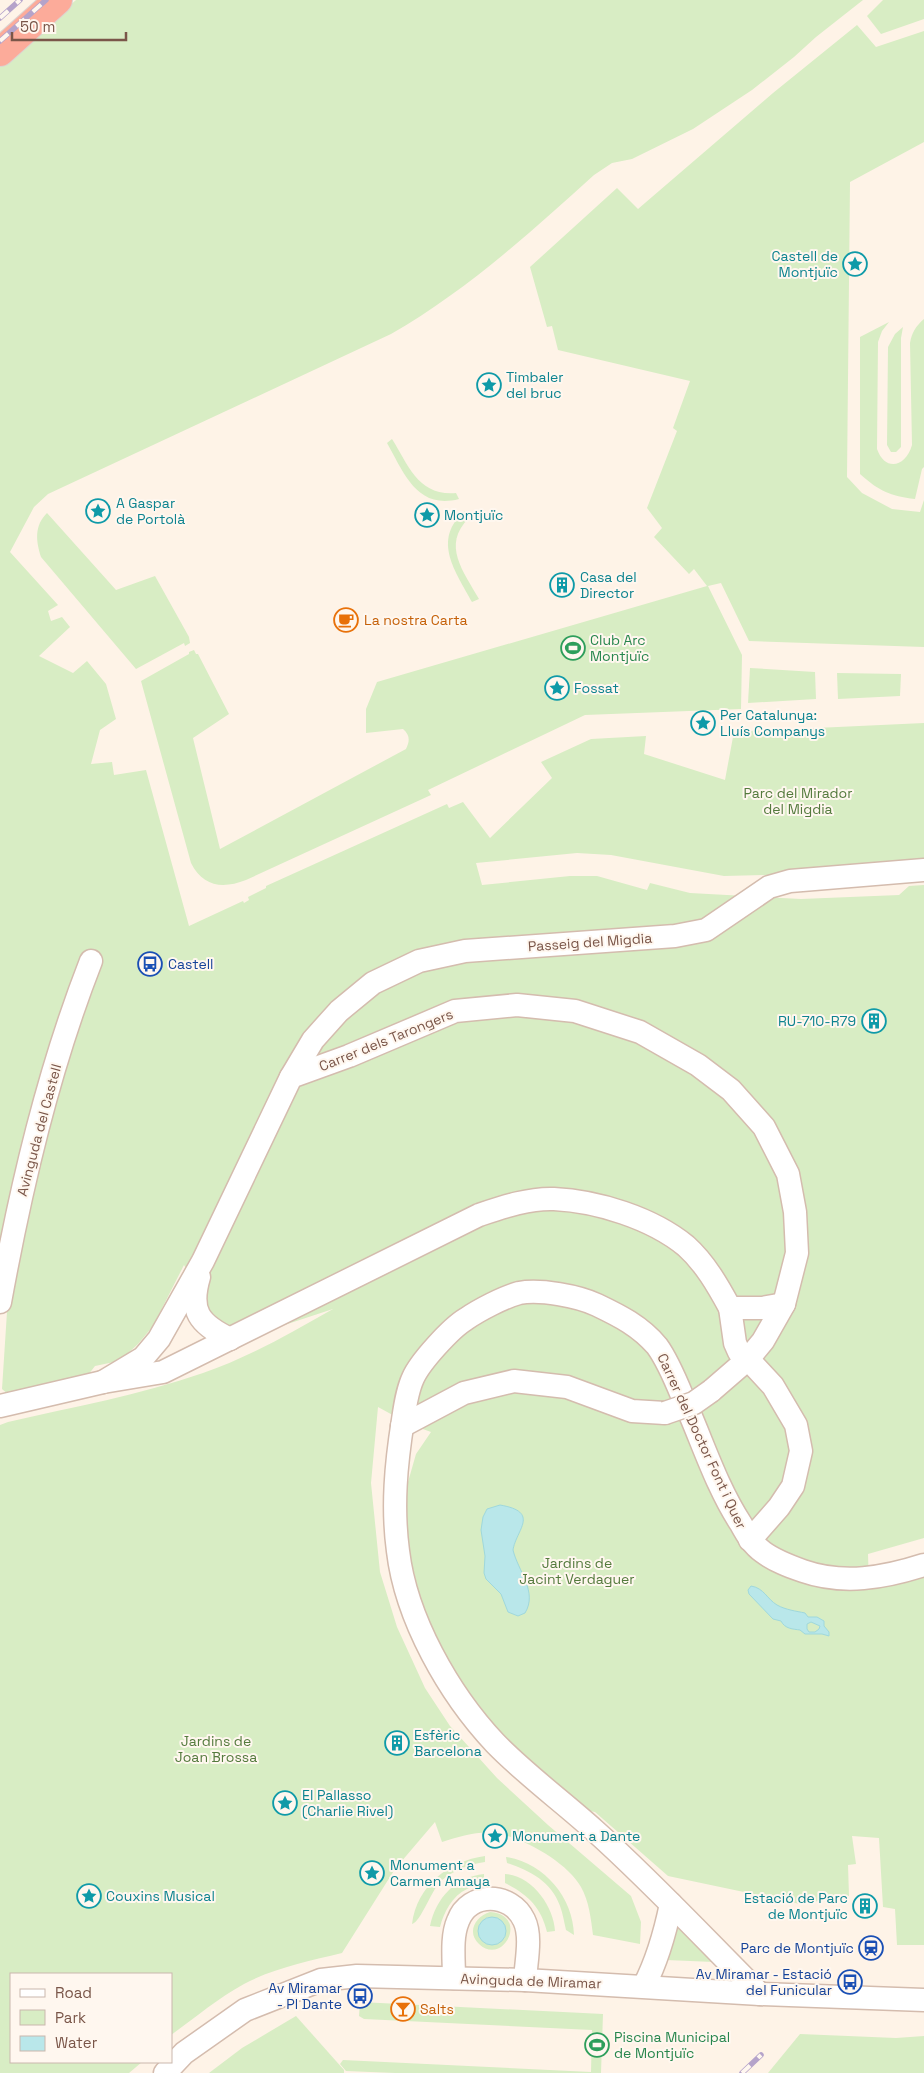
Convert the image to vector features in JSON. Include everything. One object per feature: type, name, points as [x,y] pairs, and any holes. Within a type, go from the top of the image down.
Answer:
[{"type":"highway","points":[[0,27],[31,0]]},
{"type":"highway","points":[[0,52],[58,0]]},
{"type":"street","name":"Passeig del Migdia","points":[[291,1077],[313,1040],[339,1011],[372,983],[420,960],[465,950],[675,936],[706,930],[769,888],[783,883],[924,870]]},
{"type":"street","name":"Avinguda del Castell","points":[[0,1302],[24,1181],[63,1039],[91,962]]},
{"type":"street","name":"Carrer dels Tarongers","points":[[291,1077],[349,1056],[454,1011],[517,1006],[575,1010],[640,1032],[698,1065],[731,1090],[764,1126],[788,1174],[795,1212],[797,1253],[784,1304],[763,1341],[748,1359],[711,1392],[694,1403],[665,1413],[632,1411],[567,1387],[514,1381],[464,1393],[402,1426]]},
{"type":"street","points":[[103,1382],[143,1358],[159,1339],[203,1261],[291,1077]]},
{"type":"street","points":[[2,1403],[103,1382],[163,1372],[479,1215],[514,1204],[553,1199],[603,1205],[654,1226],[686,1246],[712,1276],[730,1308],[735,1343],[739,1352],[773,1386],[796,1425],[801,1451],[793,1486],[779,1507],[750,1540]]},
{"type":"street","points":[[203,1261],[194,1292],[196,1307],[202,1321],[208,1327],[230,1339]]},
{"type":"street","name":"Carrer del Doctor Font i Quer","points":[[402,1426],[407,1393],[414,1375],[428,1356],[464,1320],[520,1293],[558,1294],[589,1301],[633,1323],[658,1348],[675,1379],[732,1512],[750,1540],[762,1552],[779,1562],[812,1574],[836,1578],[867,1580],[924,1565]]},
{"type":"street","points":[[730,1308],[762,1308],[784,1304]]},
{"type":"street","points":[[402,1426],[395,1479],[398,1554],[409,1597],[425,1640],[471,1715],[514,1762],[592,1828],[760,1994]]},
{"type":"street","points":[[454,1978],[455,1931],[458,1920],[464,1910],[474,1902],[485,1898],[497,1898],[509,1903],[518,1910],[525,1921],[527,1932],[525,1980]]},
{"type":"street","points":[[644,1986],[655,1964],[664,1939],[671,1904]]},
{"type":"street","name":"Avinguda de Miramar","points":[[165,2073],[184,2053],[245,2010],[321,1980],[357,1976],[525,1980],[760,1994],[924,2000]]},
{"type":"green space","points":[[76,0],[863,0],[752,90],[693,129],[632,159],[612,163],[594,175],[497,260],[445,299],[391,334],[48,494],[34,507],[10,552],[58,605],[48,611],[51,621],[62,617],[70,627],[39,656],[73,673],[87,661],[106,684],[116,719],[100,730],[91,764],[112,762],[114,775],[146,770],[189,926],[243,901],[244,903],[249,900],[248,897],[266,888],[266,886],[447,804],[449,808],[463,802],[490,838],[552,778],[541,762],[591,739],[646,736],[644,754],[725,780],[733,737],[748,737],[749,731],[924,723],[924,863],[768,875],[724,876],[611,855],[577,853],[476,863],[482,885],[570,876],[597,876],[647,890],[650,883],[690,893],[801,899],[899,895],[909,886],[924,885],[924,1538],[868,1554],[869,1586],[924,1574],[924,1945],[897,1945],[895,1909],[883,1907],[879,1838],[852,1836],[856,1864],[848,1865],[849,1896],[800,1904],[668,1876],[595,1812],[585,1810],[509,1746],[454,1674],[422,1605],[409,1552],[404,1519],[408,1482],[416,1454],[431,1432],[409,1424],[378,1407],[371,1483],[380,1572],[397,1627],[425,1688],[450,1726],[497,1778],[548,1825],[631,1896],[641,1922],[640,1944],[593,1935],[588,1904],[581,1887],[565,1869],[543,1852],[506,1835],[495,1833],[461,1836],[442,1842],[435,1822],[395,1869],[342,1953],[255,1978],[225,1995],[172,2034],[172,1973],[10,1973],[10,2063],[141,2063],[129,2073],[0,2073],[0,1425],[131,1394],[203,1373],[286,1336],[333,1309],[227,1344],[184,1265],[153,1326],[126,1355],[114,1362],[95,1366],[85,1379],[10,1396],[2,1389],[7,1312],[22,1192],[0,1302],[0,67]]},
{"type":"green space","points":[[883,0],[924,0],[924,19],[881,34],[867,16]]},
{"type":"green space","points":[[857,25],[876,47],[924,31],[924,142],[850,182],[847,477],[862,493],[892,509],[920,512],[924,500],[924,647],[749,641],[721,583],[708,586],[742,655],[741,709],[585,715],[428,790],[431,795],[246,880],[222,885],[214,884],[201,877],[191,863],[141,681],[189,654],[189,652],[194,650],[198,654],[229,714],[193,738],[220,849],[406,749],[409,738],[403,729],[366,733],[366,709],[377,682],[707,586],[694,569],[689,574],[654,537],[662,528],[647,508],[677,431],[673,428],[690,381],[558,350],[552,326],[547,327],[530,267],[617,188],[638,209],[773,93]]},
{"type":"green space","points":[[924,319],[924,467],[915,499],[885,492],[860,474],[860,337],[889,322],[882,331],[878,342],[877,449],[885,461],[895,464],[905,458],[912,445],[910,343],[915,330]]},
{"type":"green space","points":[[903,327],[901,338],[901,447],[896,452],[891,452],[887,445],[888,347],[895,334]]},
{"type":"green space","points":[[392,439],[416,477],[432,490],[443,493],[456,493],[459,499],[445,501],[432,499],[422,494],[406,477],[387,443]]},
{"type":"green space","points":[[465,511],[469,518],[461,528],[456,548],[462,569],[479,599],[472,602],[454,568],[448,545],[450,533],[455,522]]},
{"type":"green space","points":[[47,513],[116,590],[155,576],[189,637],[190,643],[185,646],[184,643],[136,669],[41,557],[37,534],[40,523]]},
{"type":"green space","points":[[750,668],[815,672],[816,699],[748,703]]},
{"type":"green space","points":[[837,673],[901,674],[900,696],[838,699]]},
{"type":"green space","points":[[485,1856],[485,1862],[462,1868],[442,1880],[419,1918],[412,1924],[420,1898],[436,1878],[459,1863]]},
{"type":"green space","points":[[506,1857],[533,1866],[554,1884],[568,1908],[574,1935],[566,1930],[560,1906],[551,1890],[539,1878],[507,1863]]},
{"type":"green space","points":[[484,1874],[484,1881],[462,1892],[453,1900],[446,1910],[440,1927],[430,1926],[437,1906],[448,1891],[464,1879]]},
{"type":"green space","points":[[505,1874],[524,1880],[540,1894],[551,1912],[555,1931],[547,1932],[537,1909],[527,1897],[505,1883]]},
{"type":"green space","points":[[490,1912],[502,1915],[509,1921],[510,1930],[508,1938],[504,1945],[496,1949],[488,1949],[479,1944],[473,1935],[474,1925],[485,1914]],"holes":[[[488,1917],[496,1944],[487,1944],[481,1922]]]},
{"type":"green space","points":[[678,1922],[714,1962],[666,1960]]},
{"type":"green space","name":"Piscina Municipal de Montjuïc","points":[[360,2002],[603,2014],[601,2073],[395,2073],[346,2071],[340,2064],[343,2060],[591,2072],[592,2030],[364,2019],[359,2016]]},
{"type":"green space","points":[[296,2016],[344,2070],[344,2073],[209,2073],[242,2048]]},
{"type":"green space","points":[[800,2034],[896,2038],[924,2036],[924,2073],[768,2073]]},
{"type":"water","points":[[500,1505],[520,1512],[523,1517],[523,1523],[513,1550],[526,1581],[529,1597],[525,1613],[518,1616],[508,1612],[501,1594],[486,1579],[484,1573],[485,1556],[481,1530],[483,1517],[487,1509]]},
{"type":"water","points":[[751,1586],[755,1587],[780,1607],[805,1613],[808,1617],[817,1617],[824,1621],[824,1626],[829,1632],[829,1636],[805,1634],[800,1630],[787,1627],[781,1621],[773,1619],[749,1594],[748,1590]],"holes":[[[811,1622],[820,1626],[815,1632],[809,1632],[807,1629],[807,1624]]]},
{"type":"water","points":[[492,1917],[502,1921],[506,1931],[502,1941],[492,1945],[482,1941],[478,1931],[482,1921]]},
{"type":"railway","points":[[0,18],[20,0]]},
{"type":"railway","points":[[0,41],[46,0]]},
{"type":"railway","points":[[742,2073],[761,2055]]},
{"type":"place","name":"Castell de Montjuïc","points":[[855,264]]},
{"type":"place","name":"Timbaler del bruc","points":[[489,385]]},
{"type":"place","name":"A Gaspar de Portolà","points":[[98,511]]},
{"type":"place","name":"Montjuïc","points":[[427,515]]},
{"type":"place","name":"Casa del Director","points":[[562,585]]},
{"type":"place","name":"La nostra Carta","points":[[346,620]]},
{"type":"place","name":"Club Arc Montjuïc","points":[[573,648]]},
{"type":"place","name":"Fossat","points":[[557,688]]},
{"type":"place","name":"Per Catalunya: Lluís Companys","points":[[703,723]]},
{"type":"place","name":"Castell","points":[[150,964]]},
{"type":"place","name":"RU-710-R79","points":[[874,1021]]},
{"type":"place","name":"Esfèric Barcelona","points":[[397,1743]]},
{"type":"place","name":"El Pallasso (Charlie Rivel)","points":[[285,1803]]},
{"type":"place","name":"Monument a Dante","points":[[495,1836]]},
{"type":"place","name":"Monument a Carmen Amaya","points":[[372,1873]]},
{"type":"place","name":"Couxins Musical","points":[[89,1896]]},
{"type":"place","name":"Estació de Parc de Montjuïc","points":[[865,1906]]},
{"type":"place","name":"Parc de Montjuïc","points":[[871,1948]]},
{"type":"place","name":"Av Miramar - Estació del Funicular","points":[[850,1982]]},
{"type":"place","name":"Av Miramar - Pl Dante","points":[[360,1996]]},
{"type":"place","name":"Salts","points":[[403,2009]]},
{"type":"place","name":"Piscina Municipal de Montjuïc","points":[[597,2045]]},
{"type":"park label","name":"Parc del Mirador del Migdia","points":[[798,802]]},
{"type":"park label","name":"Jardins de Jacint Verdaguer","points":[[577,1572]]},
{"type":"park label","name":"Jardins de Joan Brossa","points":[[216,1749]]}]
